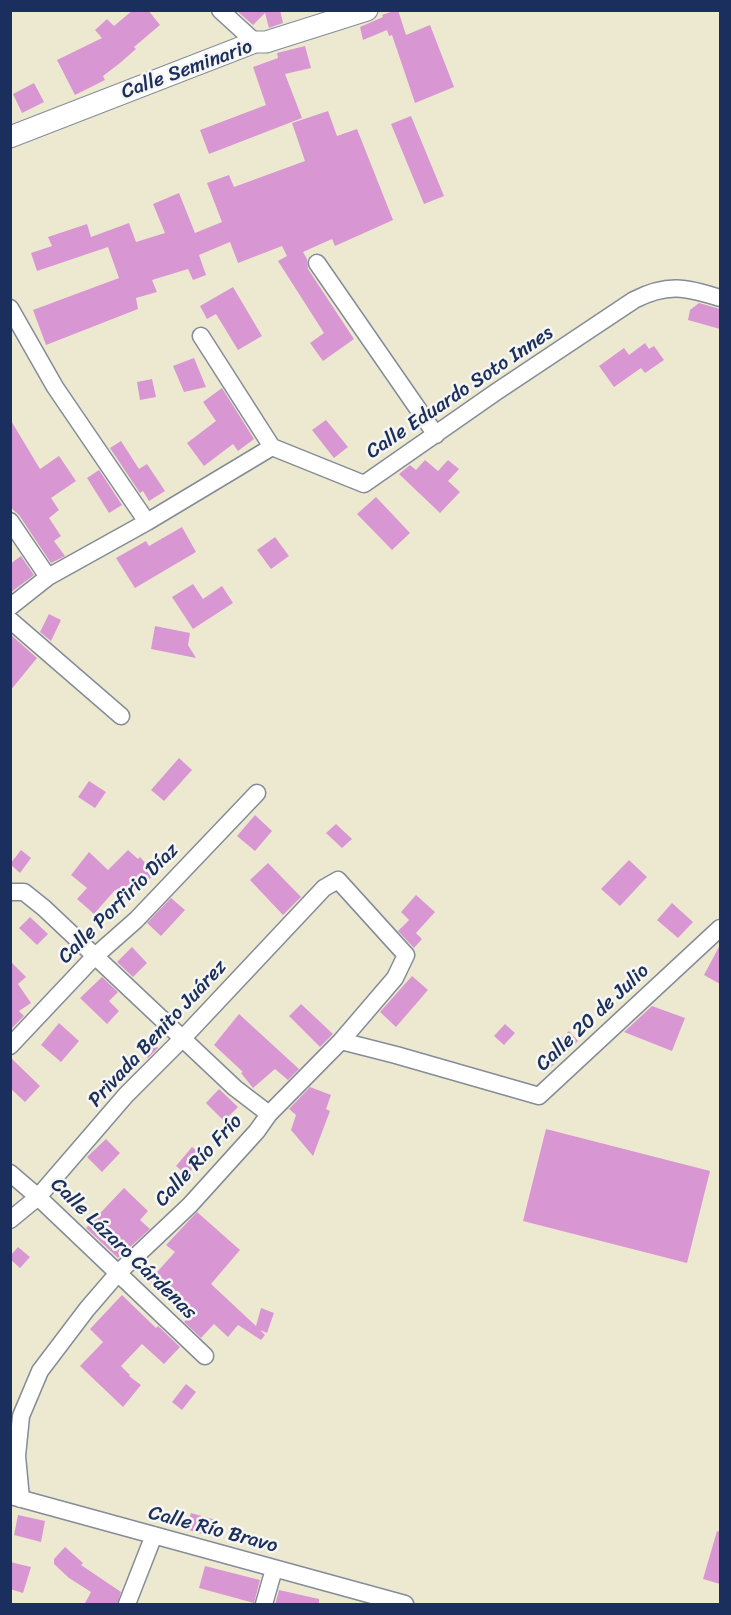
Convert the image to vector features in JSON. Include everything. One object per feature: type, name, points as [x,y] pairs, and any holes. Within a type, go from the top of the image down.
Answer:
[{"type":"street","points":[[220,10],[255,42]]},
{"type":"street","name":"Calle Seminario","points":[[10,137],[255,42],[266,42],[367,10]]},
{"type":"street","points":[[316,263],[436,435]]},
{"type":"street","name":"Calle Eduardo Soto Innes","points":[[272,447],[364,484],[634,300],[650,292],[668,288],[688,288],[720,298]]},
{"type":"street","points":[[10,308],[55,387],[147,522]]},
{"type":"street","points":[[10,607],[48,578],[272,447],[201,336]]},
{"type":"street","points":[[10,521],[48,578]]},
{"type":"street","points":[[10,620],[121,716]]},
{"type":"street","name":"Calle Porfirio Díaz","points":[[10,1046],[94,957],[136,920],[257,793]]},
{"type":"street","name":"Privada Benito Juárez","points":[[10,1220],[38,1197],[126,1095],[324,888],[338,880]]},
{"type":"street","name":"Calle Río Frío","points":[[16,1498],[21,1416],[40,1371],[87,1309],[118,1273],[190,1205],[257,1131],[269,1114],[341,1041],[395,978],[406,955],[338,880]]},
{"type":"street","points":[[17,892],[44,908],[235,1088],[269,1114]]},
{"type":"street","name":"Calle 20 de Julio","points":[[341,1041],[539,1096],[720,928]]},
{"type":"street","name":"Calle Lázaro Cárdenas","points":[[10,1173],[205,1356]]},
{"type":"street","name":"Calle Río Bravo","points":[[16,1498],[405,1605]]},
{"type":"street","points":[[127,1605],[154,1535]]},
{"type":"street","points":[[264,1605],[274,1569]]},
{"type":"building","points":[[133,10],[148,10],[160,25],[134,47],[136,49],[103,76],[105,80],[75,95],[57,60],[102,38],[95,30],[107,19],[114,26]]},
{"type":"building","points":[[236,10],[280,10],[283,23],[269,28],[265,13],[253,25]]},
{"type":"building","points":[[398,10],[406,35],[430,25],[454,87],[415,103],[392,35],[389,36],[387,30],[363,40],[360,27]]},
{"type":"building","points":[[305,46],[311,68],[285,74],[302,118],[209,154],[200,130],[266,105],[253,67],[278,58],[277,53]]},
{"type":"building","points":[[34,83],[44,102],[22,113],[13,94]]},
{"type":"building","points":[[328,111],[337,136],[357,129],[393,220],[335,246],[332,239],[303,252],[307,259],[308,269],[354,339],[323,361],[310,343],[324,333],[278,261],[287,256],[282,246],[238,263],[230,242],[199,255],[206,275],[193,280],[188,269],[152,280],[157,292],[136,298],[138,309],[46,345],[33,310],[119,278],[108,247],[37,271],[31,253],[52,246],[48,237],[87,224],[91,237],[129,223],[136,242],[165,233],[153,204],[179,193],[195,233],[222,222],[207,183],[229,175],[234,187],[305,161],[292,123]]},
{"type":"building","points":[[411,116],[444,196],[424,204],[391,124]]},
{"type":"building","points":[[233,287],[262,336],[238,350],[216,314],[207,319],[200,306]]},
{"type":"building","points":[[699,303],[720,309],[720,329],[688,320],[690,310]]},
{"type":"building","points":[[645,343],[649,349],[654,346],[664,360],[645,373],[641,368],[614,387],[599,366],[624,348],[629,355]]},
{"type":"building","points":[[194,358],[206,387],[184,392],[173,366]]},
{"type":"building","points":[[152,379],[156,397],[140,400],[137,382]]},
{"type":"building","points":[[222,388],[254,439],[238,451],[233,444],[204,466],[187,443],[216,421],[203,402]]},
{"type":"building","points":[[10,419],[40,469],[59,456],[76,481],[51,498],[59,510],[49,518],[61,536],[54,541],[65,556],[51,563],[19,515],[10,507]]},
{"type":"building","points":[[326,420],[348,447],[334,458],[312,430]]},
{"type":"building","points":[[121,441],[139,469],[147,464],[165,491],[149,501],[143,491],[140,493],[110,448]]},
{"type":"building","points":[[425,460],[438,471],[448,460],[459,469],[448,481],[460,492],[440,513],[399,474],[410,465],[416,470]]},
{"type":"building","points":[[99,470],[122,505],[109,513],[87,478]]},
{"type":"building","points":[[376,497],[410,533],[392,550],[357,514]]},
{"type":"building","points":[[182,527],[196,552],[135,588],[116,558],[146,541],[149,546]]},
{"type":"building","points":[[275,537],[289,556],[271,569],[257,550]]},
{"type":"building","points":[[21,556],[34,575],[10,593],[10,564]]},
{"type":"building","points":[[193,584],[203,599],[222,586],[233,603],[193,629],[172,597]]},
{"type":"building","points":[[49,614],[61,620],[51,641],[40,632]]},
{"type":"building","points":[[155,626],[190,633],[188,645],[196,658],[151,649]]},
{"type":"building","points":[[10,634],[37,658],[10,691]]},
{"type":"building","points":[[179,758],[192,770],[164,801],[151,790]]},
{"type":"building","points":[[89,781],[106,792],[95,808],[78,797]]},
{"type":"building","points":[[255,815],[272,831],[255,851],[237,836]]},
{"type":"building","points":[[336,824],[352,839],[342,848],[326,833]]},
{"type":"building","points":[[21,850],[31,858],[20,873],[10,864]]},
{"type":"building","points":[[128,850],[138,859],[140,857],[155,874],[125,900],[115,890],[94,914],[77,899],[87,888],[71,875],[89,852],[108,870]]},
{"type":"building","points":[[629,860],[647,877],[620,906],[601,889]]},
{"type":"building","points":[[268,863],[301,897],[283,915],[250,880]]},
{"type":"building","points":[[416,895],[435,912],[416,933],[422,939],[414,948],[398,931],[409,920],[401,912]]},
{"type":"building","points":[[171,898],[185,910],[161,936],[147,923]]},
{"type":"building","points":[[672,903],[693,922],[678,938],[657,920]]},
{"type":"building","points":[[30,917],[48,934],[37,945],[19,928]]},
{"type":"building","points":[[720,945],[720,984],[704,975]]},
{"type":"building","points":[[132,947],[147,963],[133,977],[117,962]]},
{"type":"building","points":[[10,961],[26,977],[18,984],[31,1003],[19,1011],[24,1016],[10,1030]]},
{"type":"building","points":[[412,976],[428,990],[396,1027],[380,1012]]},
{"type":"building","points":[[102,977],[118,992],[109,1001],[119,1011],[107,1024],[80,998]]},
{"type":"building","points":[[301,1004],[333,1034],[320,1047],[289,1016]]},
{"type":"building","points":[[652,1006],[685,1018],[672,1051],[624,1032]]},
{"type":"building","points":[[239,1014],[299,1069],[288,1080],[275,1069],[253,1088],[241,1073],[243,1072],[214,1045]]},
{"type":"building","points":[[59,1023],[79,1041],[61,1062],[41,1045]]},
{"type":"building","points":[[505,1024],[515,1033],[504,1045],[494,1036]]},
{"type":"building","points":[[569,1031],[578,1041],[550,1068],[540,1059]]},
{"type":"building","points":[[149,1038],[158,1048],[148,1058],[138,1049]]},
{"type":"building","points":[[10,1057],[40,1086],[25,1102],[10,1088]]},
{"type":"building","points":[[310,1087],[331,1095],[326,1109],[330,1111],[313,1156],[291,1130],[296,1115],[289,1109]]},
{"type":"building","points":[[219,1089],[238,1107],[224,1121],[206,1103]]},
{"type":"building","points":[[546,1129],[710,1171],[687,1263],[523,1221]]},
{"type":"building","points":[[106,1139],[120,1153],[102,1172],[87,1157]]},
{"type":"building","points":[[192,1147],[203,1156],[187,1175],[176,1166]]},
{"type":"building","points":[[124,1188],[148,1211],[140,1220],[150,1229],[118,1258],[86,1228]]},
{"type":"building","points":[[197,1212],[240,1250],[211,1284],[256,1326],[261,1308],[274,1313],[267,1333],[260,1330],[265,1335],[261,1340],[238,1325],[228,1337],[214,1324],[201,1338],[184,1322],[189,1317],[149,1281],[175,1252],[166,1245]]},
{"type":"building","points":[[18,1247],[30,1257],[20,1268],[10,1259]]},
{"type":"building","points":[[122,1295],[156,1328],[158,1326],[180,1347],[164,1364],[142,1344],[121,1366],[141,1385],[123,1407],[80,1366],[103,1342],[90,1329]]},
{"type":"building","points":[[186,1384],[196,1392],[182,1410],[172,1402]]},
{"type":"building","points":[[191,1513],[216,1520],[211,1537],[186,1529]]},
{"type":"building","points":[[18,1515],[45,1521],[41,1542],[14,1535]]},
{"type":"building","points":[[717,1531],[720,1532],[720,1584],[703,1579]]},
{"type":"building","points":[[65,1547],[83,1563],[81,1565],[121,1592],[117,1605],[84,1605],[91,1592],[69,1578],[54,1564],[54,1559]]},
{"type":"building","points":[[10,1562],[31,1567],[23,1593],[10,1589]]},
{"type":"building","points":[[205,1566],[260,1580],[254,1603],[199,1588]]},
{"type":"building","points":[[279,1590],[319,1599],[319,1605],[275,1605]]}]
